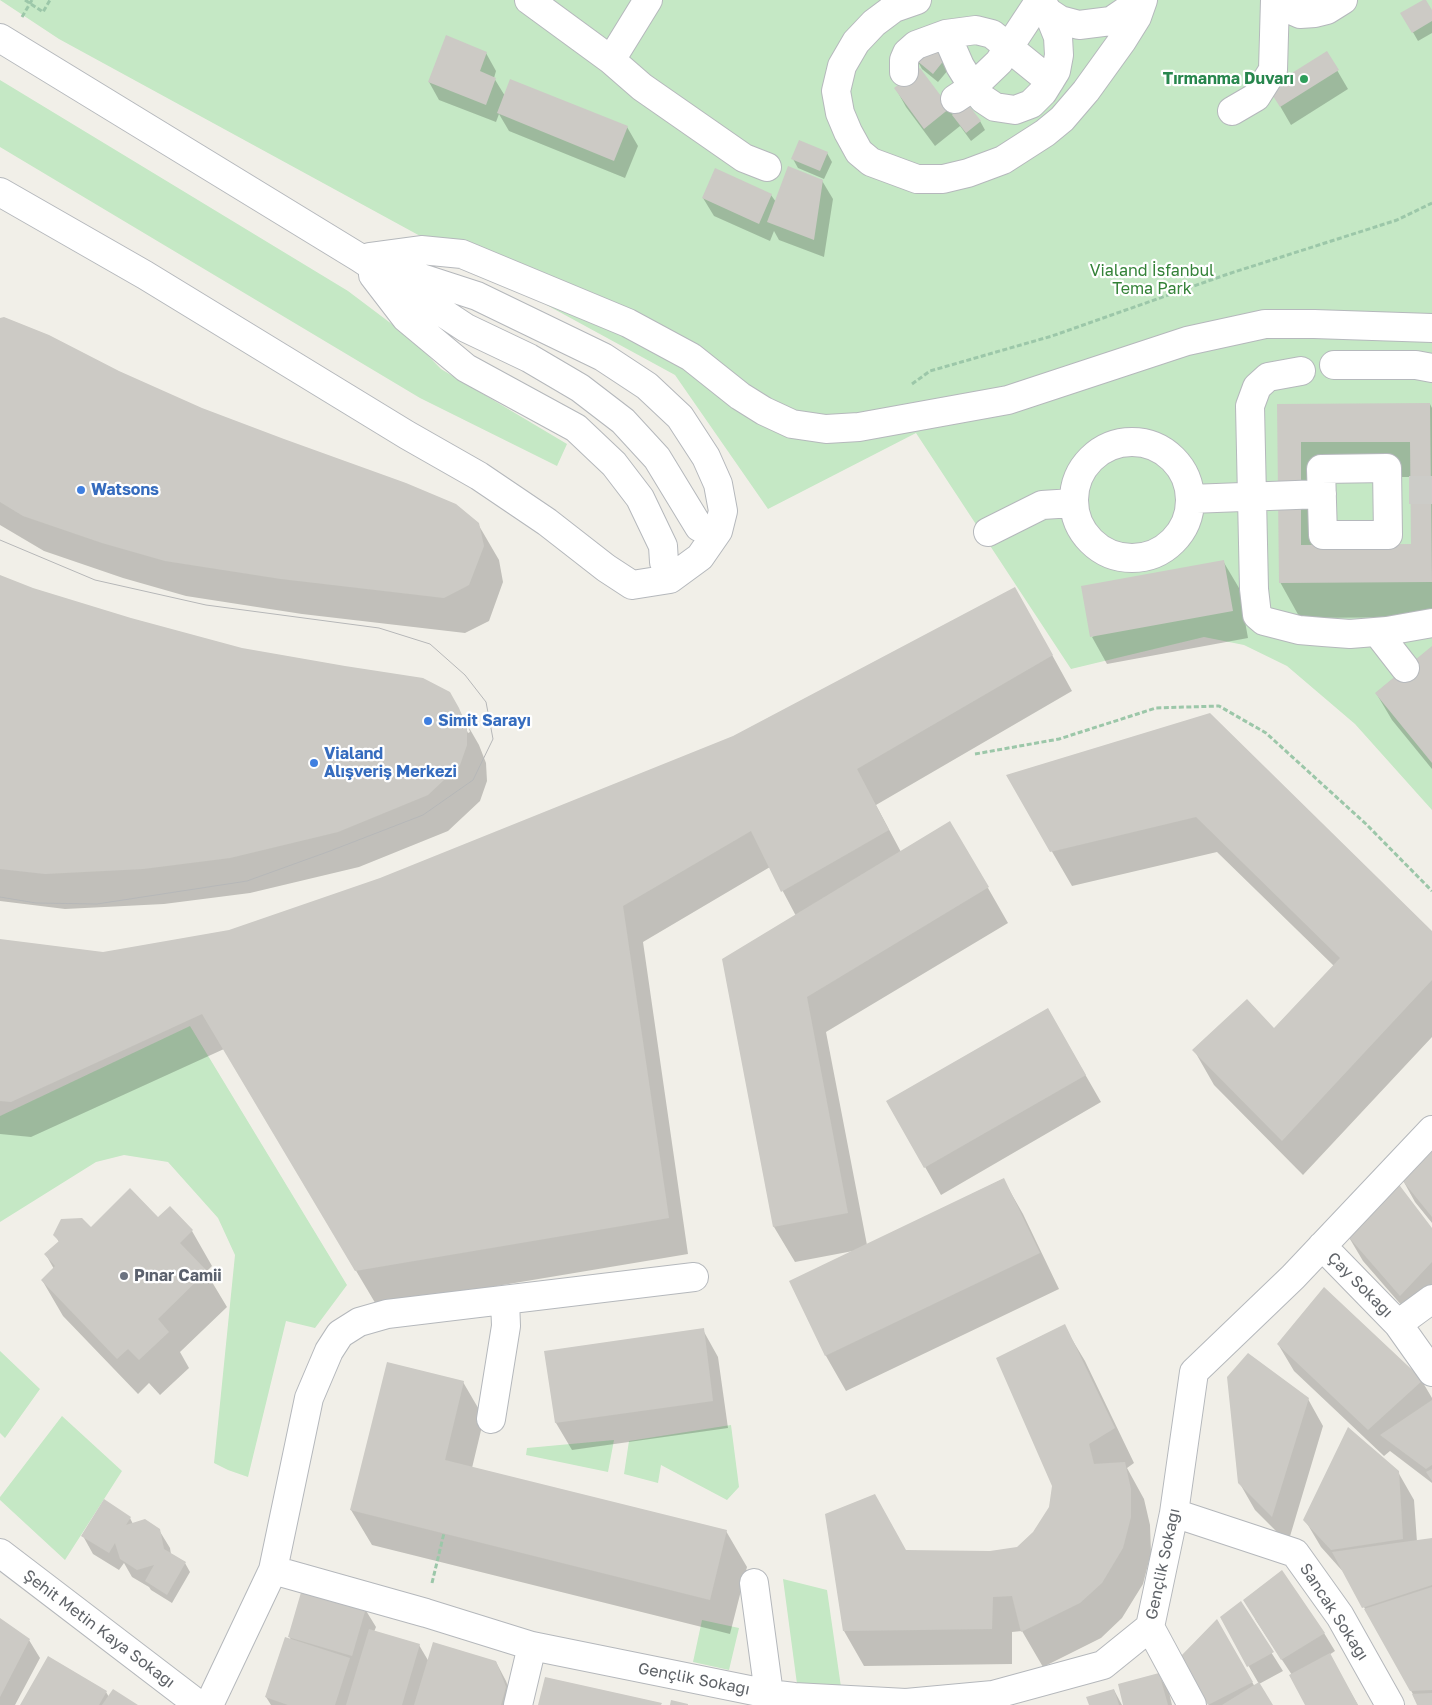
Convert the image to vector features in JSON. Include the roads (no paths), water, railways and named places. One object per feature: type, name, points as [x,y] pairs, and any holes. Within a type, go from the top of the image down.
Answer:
[{"type":"street","points":[[529,0],[611,60],[642,87],[744,158],[767,167]]},
{"type":"street","points":[[611,60],[648,0]]},
{"type":"street","points":[[917,0],[894,8],[874,23],[856,42],[842,66],[836,90],[840,113],[848,132],[859,152],[871,162],[917,179],[943,179],[968,173],[1003,160],[1045,133],[1062,119],[1086,91],[1122,42],[1137,17],[1143,0]]},
{"type":"street","points":[[1043,4],[1060,20],[1079,25],[1111,22],[1143,0]]},
{"type":"street","points":[[1275,0],[1284,7],[1300,14],[1326,10],[1343,0]]},
{"type":"street","points":[[1232,111],[1256,97],[1274,70],[1275,0]]},
{"type":"street","points":[[964,93],[999,62],[1043,4]]},
{"type":"street","points":[[964,93],[983,99],[995,107],[1015,110],[1031,104],[1043,92],[1056,71],[1059,55],[1058,37],[1043,4]]},
{"type":"street","points":[[904,72],[906,53],[916,45],[946,34],[976,30],[992,34],[1050,80]]},
{"type":"street","points":[[946,34],[960,66],[964,93]]},
{"type":"street","points":[[0,38],[360,258],[466,328],[529,358],[580,388],[624,421],[657,458],[699,527]]},
{"type":"street","points":[[0,192],[146,275],[407,435],[479,476],[547,522],[606,568],[632,585],[670,579],[700,557],[718,531],[723,511],[718,484],[706,457],[680,417],[647,386],[603,357],[477,296],[360,258]]},
{"type":"street","points":[[360,258],[421,250],[462,254],[628,323],[691,357],[764,411],[792,424],[826,429],[859,427],[1008,400],[1187,341],[1265,324],[1432,328]]},
{"type":"street","points":[[360,258],[406,318],[466,368],[576,428],[614,464],[640,498],[664,546],[664,562]]},
{"type":"street","points":[[1334,365],[1416,365],[1432,368]]},
{"type":"street","points":[[1301,371],[1268,377],[1257,387],[1250,406],[1254,589],[1257,615],[1264,621],[1298,630],[1350,634],[1377,632],[1432,623]]},
{"type":"street","points":[[1123,441],[1144,442],[1162,450],[1178,463],[1187,481],[1190,499],[1188,518],[1179,534],[1167,547],[1150,556],[1132,559],[1114,556],[1097,548],[1084,534],[1075,518],[1072,498],[1077,478],[1088,460],[1104,448],[1123,441]]},
{"type":"street","points":[[1387,468],[1398,490],[1388,535],[1323,535],[1322,494],[1321,469],[1387,468]]},
{"type":"street","points":[[1190,499],[1322,494]]},
{"type":"street","points":[[988,532],[1042,505],[1073,503]]},
{"type":"street","points":[[1377,632],[1405,668]]},
{"type":"street","points":[[1322,1246],[1432,1130]]},
{"type":"street","name":"Çay Sokağı","points":[[1322,1246],[1398,1324],[1432,1372]]},
{"type":"street","name":"Gençlik Sokağı","points":[[273,1570],[426,1613],[532,1646],[785,1699],[906,1703],[992,1700],[1103,1665],[1150,1627],[1174,1513],[1194,1372],[1294,1276],[1322,1246]]},
{"type":"street","points":[[209,1705],[273,1570],[309,1398],[329,1351],[340,1334],[359,1322],[387,1314],[694,1277]]},
{"type":"street","points":[[1398,1324],[1432,1299]]},
{"type":"street","points":[[491,1419],[506,1333],[505,1300]]},
{"type":"street","name":"Sancak Sokağı","points":[[1174,1513],[1296,1553],[1340,1616],[1390,1705]]},
{"type":"street","name":"Şehit Metin Kaya Sokağı","points":[[0,1553],[199,1705]]},
{"type":"street","points":[[754,1583],[785,1699]]},
{"type":"street","points":[[1150,1627],[1192,1705]]},
{"type":"street","points":[[518,1705],[532,1646]]},
{"type":"tunnel","points":[[1409,490],[1432,490]]},
{"type":"tram line","points":[[0,540],[95,580],[206,605],[379,628],[430,644],[465,675],[486,702],[493,739],[473,780],[423,815],[247,881],[97,904],[36,903],[0,897]]},
{"type":"place","name":"Tırmanma Duvarı","points":[[1304,79]]},
{"type":"place","name":"Watsons","points":[[81,490]]},
{"type":"place","name":"Simit Sarayı","points":[[428,721]]},
{"type":"place","name":"Vialand Alışveriş Merkezi","points":[[314,763]]},
{"type":"place","name":"Pınar Camii","points":[[124,1276]]},
{"type":"park label","name":"Vialand İsfanbul Tema Park","points":[[1152,280]]}]
